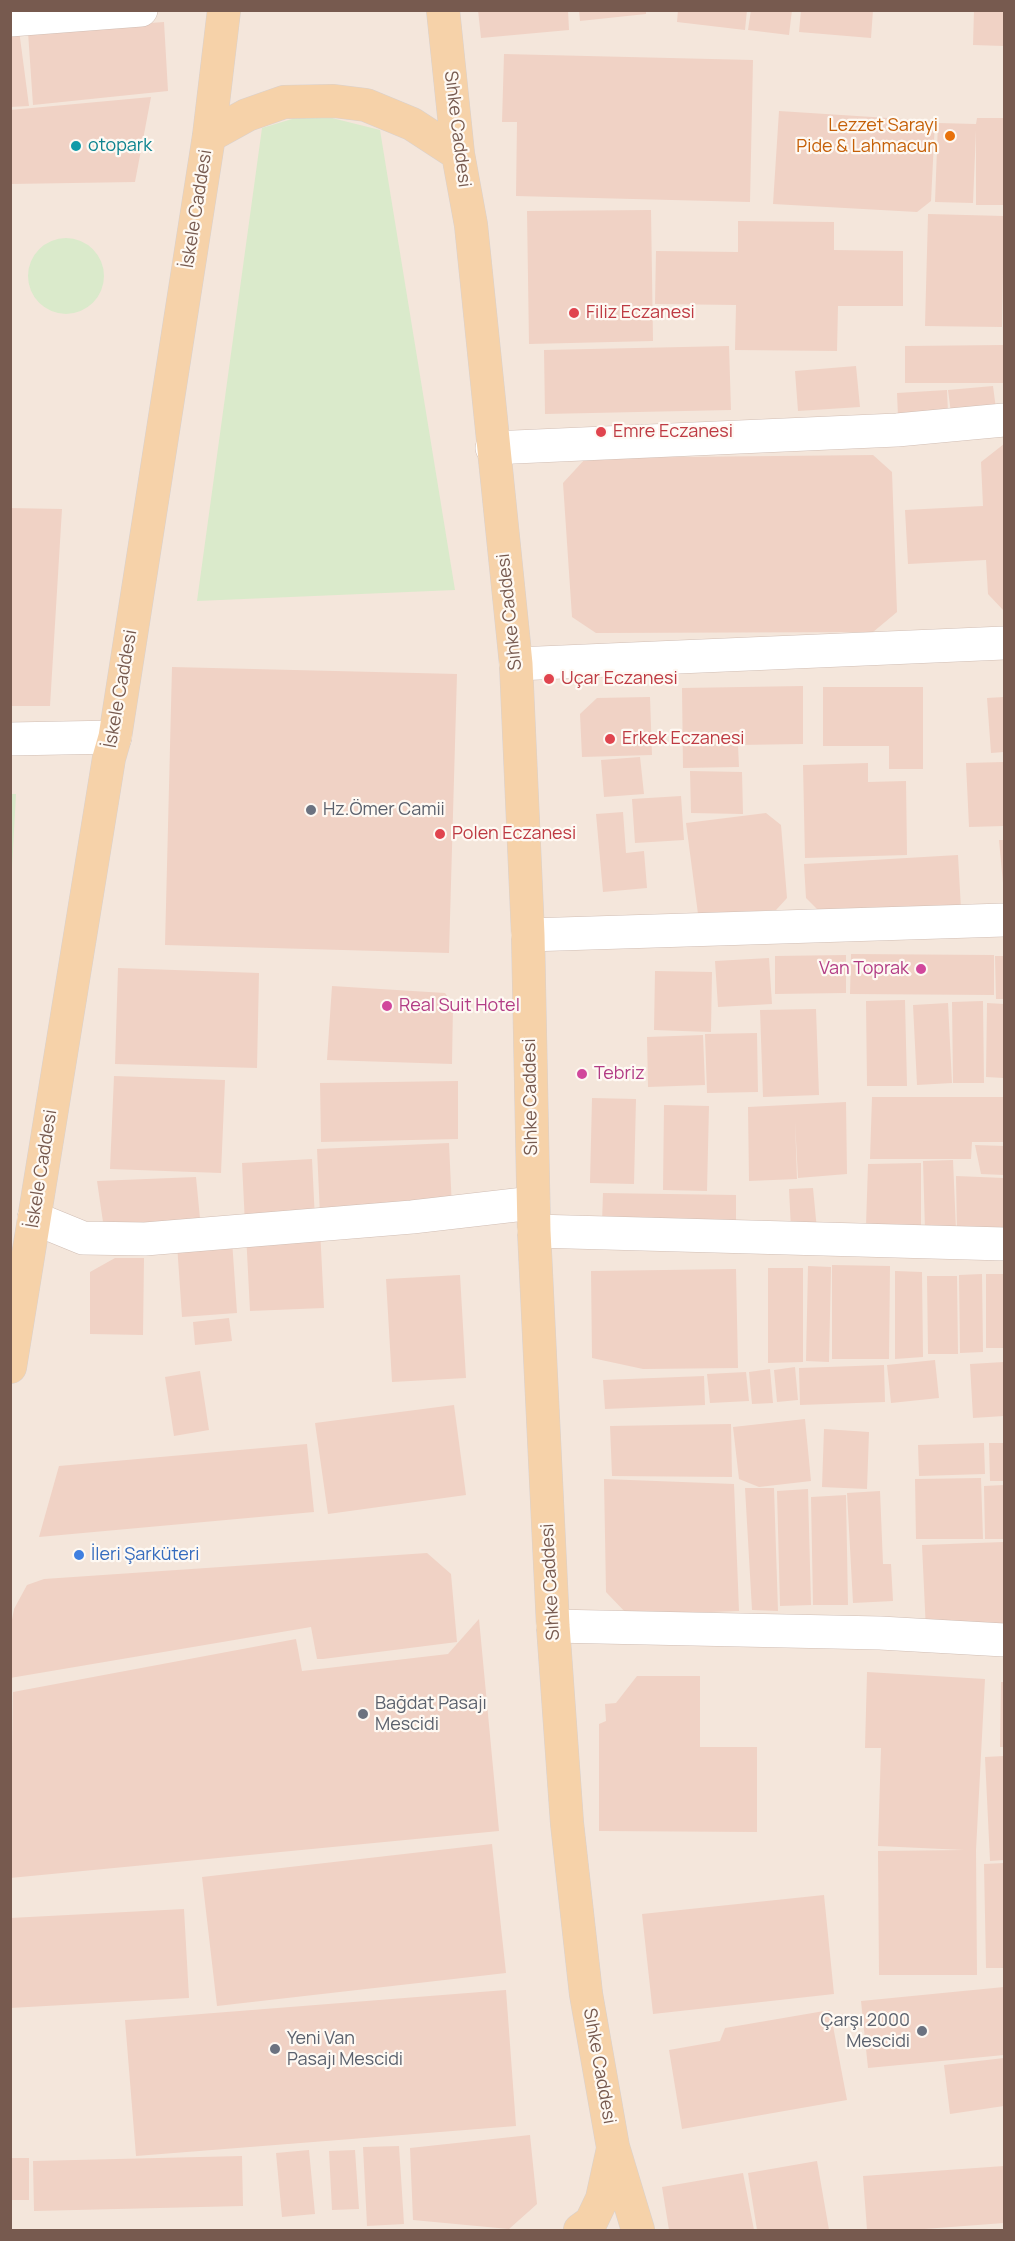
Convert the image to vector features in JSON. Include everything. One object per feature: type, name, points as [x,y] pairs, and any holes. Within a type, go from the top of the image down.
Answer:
[{"type":"main road","name":"İskele Caddesi","points":[[10,1367],[209,136],[224,10]]},
{"type":"main road","name":"Sıhke Caddesi","points":[[443,10],[458,154],[471,225],[492,448],[516,664],[528,935],[533,1217],[553,1626],[567,1823],[585,1983],[613,2147]]},
{"type":"main road","points":[[209,136],[248,115],[284,102],[334,101],[366,105],[412,124],[458,154]]},
{"type":"main road","points":[[580,2230],[591,2222],[602,2199],[613,2147]]},
{"type":"main road","points":[[613,2147],[638,2230]]},
{"type":"street","points":[[10,20],[141,10]]},
{"type":"street","points":[[492,448],[897,429],[1005,420]]},
{"type":"street","points":[[516,664],[1005,643]]},
{"type":"street","points":[[10,739],[112,747]]},
{"type":"street","points":[[10,758],[112,747]]},
{"type":"street","points":[[528,935],[1005,920]]},
{"type":"street","points":[[34,1218],[83,1238],[145,1239],[411,1217],[533,1217],[1005,1244]]},
{"type":"street","points":[[553,1626],[880,1633],[1005,1640]]},
{"type":"shaded area","points":[[11,11],[1004,11],[1004,2230],[11,2230]]},
{"type":"green space","points":[[312,113],[380,130],[455,590],[197,601],[262,128]]},
{"type":"green space","points":[[66,238],[80,241],[93,249],[101,262],[104,276],[101,290],[93,303],[80,311],[66,314],[52,311],[39,303],[31,290],[28,276],[31,262],[39,249],[52,241]]},
{"type":"green space","points":[[10,794],[16,794],[11,886]]},
{"type":"building","points":[[478,10],[568,10],[569,30],[481,38]]},
{"type":"building","points":[[579,10],[646,10],[646,14],[580,21]]},
{"type":"building","points":[[678,10],[747,10],[745,30],[677,22]]},
{"type":"building","points":[[751,10],[792,10],[789,35],[748,30]]},
{"type":"building","points":[[801,10],[873,10],[871,38],[799,32]]},
{"type":"building","points":[[974,10],[1004,10],[1004,46],[973,45]]},
{"type":"building","points":[[164,22],[168,91],[33,105],[28,32]]},
{"type":"building","points":[[19,30],[29,106],[10,107],[10,31]]},
{"type":"building","points":[[504,54],[753,60],[750,202],[516,196],[517,122],[502,122]]},
{"type":"building","name":"otopark","points":[[151,97],[135,182],[10,184],[10,110]]},
{"type":"building","points":[[779,111],[935,121],[931,201],[917,212],[773,204]]},
{"type":"building","points":[[977,118],[1004,118],[1004,205],[976,205],[976,130],[973,203],[935,202],[938,123],[976,124]]},
{"type":"building","points":[[651,210],[653,341],[529,344],[527,211]]},
{"type":"building","points":[[928,214],[1004,216],[1002,327],[925,326]]},
{"type":"building","points":[[738,221],[834,222],[834,250],[903,251],[903,306],[838,306],[837,351],[735,350],[736,305],[655,304],[656,251],[738,252]]},
{"type":"building","points":[[1004,345],[1004,383],[905,383],[905,346]]},
{"type":"building","points":[[729,346],[731,410],[545,414],[544,350]]},
{"type":"building","points":[[856,366],[860,407],[798,411],[795,371]]},
{"type":"building","points":[[993,386],[996,409],[951,413],[948,390]]},
{"type":"building","points":[[947,390],[948,413],[898,416],[897,393]]},
{"type":"building","points":[[1004,444],[1004,611],[988,594],[986,560],[908,564],[905,510],[983,506],[981,462]]},
{"type":"building","points":[[873,455],[892,472],[897,612],[873,632],[596,633],[572,617],[563,483],[586,458]]},
{"type":"building","points":[[10,508],[62,509],[50,706],[10,706]]},
{"type":"building","name":"Hz.Ömer Camii","points":[[172,667],[457,674],[449,953],[165,945]]},
{"type":"building","points":[[803,686],[803,744],[738,745],[739,767],[683,768],[682,688]]},
{"type":"building","points":[[823,687],[923,687],[923,769],[889,769],[889,746],[823,746]]},
{"type":"building","points":[[650,697],[652,755],[582,757],[580,714],[597,698]]},
{"type":"building","points":[[1004,697],[1004,752],[991,753],[987,698]]},
{"type":"building","points":[[640,757],[644,794],[604,797],[601,760]]},
{"type":"building","points":[[1004,762],[1004,826],[969,827],[966,763]]},
{"type":"building","points":[[868,763],[868,782],[906,781],[907,855],[805,858],[803,765]]},
{"type":"building","points":[[690,771],[742,772],[743,814],[691,813]]},
{"type":"building","points":[[681,796],[684,840],[635,843],[632,799]]},
{"type":"building","points":[[623,812],[626,853],[644,851],[647,888],[603,892],[596,814]]},
{"type":"building","points":[[766,813],[781,825],[787,898],[776,910],[698,914],[686,823]]},
{"type":"building","points":[[999,840],[1004,840],[1004,883],[1003,883]]},
{"type":"building","points":[[958,855],[961,909],[825,917],[806,898],[804,864]]},
{"type":"building","points":[[851,954],[994,955],[994,995],[850,994]]},
{"type":"building","points":[[846,955],[846,993],[775,994],[775,956]]},
{"type":"building","points":[[995,956],[1004,956],[1004,999],[996,999]]},
{"type":"building","points":[[769,958],[772,1004],[718,1007],[715,961]]},
{"type":"building","points":[[118,968],[259,973],[257,1068],[115,1064]]},
{"type":"building","points":[[655,971],[712,972],[711,1032],[654,1030]]},
{"type":"building","points":[[332,986],[445,993],[453,1005],[452,1064],[327,1060]]},
{"type":"building","points":[[905,1000],[907,1086],[867,1086],[866,1001]]},
{"type":"building","points":[[983,1001],[984,1083],[953,1083],[952,1002]]},
{"type":"building","points":[[948,1003],[952,1083],[917,1085],[913,1005]]},
{"type":"building","points":[[987,1003],[1004,1004],[1004,1078],[986,1077]]},
{"type":"building","points":[[816,1009],[819,1095],[763,1097],[760,1010]]},
{"type":"building","points":[[757,1033],[758,1092],[707,1093],[705,1034]]},
{"type":"building","points":[[703,1035],[705,1085],[648,1087],[647,1037]]},
{"type":"building","points":[[114,1076],[225,1080],[221,1173],[110,1169]]},
{"type":"building","points":[[458,1081],[458,1139],[321,1142],[320,1083]]},
{"type":"building","points":[[872,1097],[1004,1097],[1004,1142],[972,1142],[971,1159],[870,1159]]},
{"type":"building","points":[[592,1098],[636,1099],[634,1184],[590,1183]]},
{"type":"building","points":[[846,1102],[847,1174],[798,1178],[795,1121],[797,1179],[749,1181],[748,1107]]},
{"type":"building","points":[[664,1105],[709,1106],[707,1191],[663,1190]]},
{"type":"building","points":[[449,1143],[452,1209],[320,1215],[317,1149]]},
{"type":"building","points":[[975,1145],[1004,1146],[1004,1175],[981,1174]]},
{"type":"building","points":[[312,1159],[315,1220],[245,1224],[242,1163]]},
{"type":"building","points":[[953,1160],[956,1230],[925,1230],[923,1161]]},
{"type":"building","points":[[921,1163],[921,1229],[866,1226],[868,1164]]},
{"type":"building","points":[[956,1176],[1004,1178],[1004,1231],[957,1233]]},
{"type":"building","points":[[196,1177],[201,1229],[103,1222],[97,1181]]},
{"type":"building","points":[[813,1188],[817,1230],[791,1229],[789,1189]]},
{"type":"building","points":[[603,1193],[736,1195],[736,1224],[602,1222]]},
{"type":"building","points":[[320,1229],[324,1308],[250,1311],[246,1233]]},
{"type":"building","points":[[232,1240],[237,1313],[182,1317],[177,1244]]},
{"type":"building","points":[[115,1258],[144,1258],[143,1335],[90,1334],[90,1272]]},
{"type":"building","points":[[832,1265],[890,1266],[889,1359],[832,1359]]},
{"type":"building","points":[[808,1266],[831,1267],[829,1362],[806,1361]]},
{"type":"building","points":[[768,1268],[803,1268],[803,1362],[768,1363]]},
{"type":"building","points":[[736,1269],[738,1368],[643,1369],[592,1358],[591,1271]]},
{"type":"building","points":[[895,1271],[922,1272],[923,1357],[895,1359]]},
{"type":"building","points":[[982,1274],[983,1352],[960,1353],[959,1275]]},
{"type":"building","points":[[986,1274],[1004,1274],[1004,1348],[986,1348]]},
{"type":"building","points":[[460,1275],[466,1378],[392,1382],[386,1279]]},
{"type":"building","points":[[927,1276],[957,1276],[958,1354],[928,1354]]},
{"type":"building","points":[[229,1318],[232,1341],[195,1345],[193,1322]]},
{"type":"building","points":[[935,1360],[939,1398],[891,1403],[887,1365]]},
{"type":"building","points":[[1004,1362],[1004,1416],[973,1418],[970,1364]]},
{"type":"building","points":[[884,1365],[885,1402],[800,1405],[799,1368]]},
{"type":"building","points":[[795,1367],[798,1400],[777,1402],[774,1370]]},
{"type":"building","points":[[770,1369],[773,1403],[752,1404],[749,1372]]},
{"type":"building","points":[[200,1371],[209,1430],[174,1436],[165,1377]]},
{"type":"building","points":[[746,1372],[749,1401],[710,1403],[707,1374]]},
{"type":"building","points":[[704,1376],[705,1405],[605,1409],[603,1380]]},
{"type":"building","points":[[454,1405],[466,1495],[328,1514],[315,1423]]},
{"type":"building","points":[[805,1419],[811,1481],[759,1487],[739,1479],[733,1427]]},
{"type":"building","points":[[731,1424],[732,1477],[612,1476],[610,1426]]},
{"type":"building","points":[[824,1429],[869,1432],[867,1489],[822,1487]]},
{"type":"building","points":[[984,1443],[985,1474],[919,1476],[918,1445]]},
{"type":"building","points":[[989,1443],[1004,1443],[1004,1481],[990,1481]]},
{"type":"building","points":[[307,1444],[314,1512],[39,1537],[59,1466]]},
{"type":"building","points":[[981,1478],[983,1539],[916,1539],[915,1479]]},
{"type":"building","points":[[604,1479],[734,1484],[739,1611],[628,1615],[606,1592]]},
{"type":"building","points":[[1004,1485],[1004,1539],[985,1539],[984,1486]]},
{"type":"building","points":[[745,1488],[774,1488],[778,1611],[752,1610]]},
{"type":"building","points":[[808,1489],[811,1605],[780,1606],[777,1491]]},
{"type":"building","points":[[880,1491],[883,1564],[891,1564],[893,1601],[853,1603],[847,1493]]},
{"type":"building","points":[[846,1495],[848,1605],[813,1605],[811,1497]]},
{"type":"building","points":[[1004,1542],[1004,1627],[926,1631],[922,1545]]},
{"type":"building","points":[[427,1553],[451,1574],[457,1642],[317,1659],[311,1627],[10,1678],[10,1630],[14,1609],[27,1585],[44,1579]]},
{"type":"building","points":[[479,1619],[499,1831],[10,1878],[13,1692],[296,1639],[302,1671],[448,1654]]},
{"type":"building","points":[[867,1672],[985,1679],[976,1850],[977,1975],[879,1975],[878,1851],[964,1850],[878,1846],[881,1748],[865,1748]]},
{"type":"building","points":[[637,1676],[700,1676],[700,1747],[757,1747],[757,1832],[599,1831],[599,1724],[606,1721],[605,1704],[616,1703]]},
{"type":"building","points":[[1001,1682],[1004,1682],[1004,1747],[1000,1747]]},
{"type":"building","points":[[1004,1756],[1004,1860],[990,1861],[985,1757]]},
{"type":"building","points":[[492,1844],[506,1973],[217,2006],[202,1877]]},
{"type":"building","points":[[1004,1863],[1004,1968],[986,1968],[984,1864]]},
{"type":"building","points":[[824,1895],[834,1994],[653,2014],[642,1914]]},
{"type":"building","points":[[184,1909],[189,1998],[10,2008],[10,1918]]},
{"type":"building","points":[[1004,1987],[1004,2055],[868,2068],[861,2001]]},
{"type":"building","points":[[506,1990],[516,2126],[136,2156],[125,2020]]},
{"type":"building","points":[[830,2010],[847,2100],[682,2129],[669,2050],[720,2041],[725,2028]]},
{"type":"building","points":[[1004,2058],[1004,2106],[950,2114],[944,2065]]},
{"type":"building","points":[[530,2135],[537,2204],[509,2229],[413,2220],[410,2148]]},
{"type":"building","points":[[399,2146],[404,2224],[367,2226],[363,2147]]},
{"type":"building","points":[[309,2150],[315,2214],[282,2217],[276,2153]]},
{"type":"building","points":[[355,2150],[359,2209],[332,2210],[329,2151]]},
{"type":"building","points":[[242,2156],[243,2206],[34,2211],[33,2161]]},
{"type":"building","points":[[10,2158],[29,2158],[29,2200],[10,2200]]},
{"type":"building","points":[[817,2161],[829,2230],[757,2230],[748,2173]]},
{"type":"building","points":[[1004,2166],[1004,2223],[911,2230],[867,2230],[863,2176]]},
{"type":"building","points":[[743,2173],[754,2230],[669,2230],[662,2187]]},
{"type":"place","name":"Lezzet Sarayi Pide & Lahmacun","points":[[950,136]]},
{"type":"place","name":"otopark","points":[[76,146]]},
{"type":"place","name":"Filiz Eczanesi","points":[[574,313]]},
{"type":"place","name":"Emre Eczanesi","points":[[601,432]]},
{"type":"place","name":"Uçar Eczanesi","points":[[549,679]]},
{"type":"place","name":"Erkek Eczanesi","points":[[610,739]]},
{"type":"place","name":"Hz.Ömer Camii","points":[[311,810]]},
{"type":"place","name":"Polen Eczanesi","points":[[440,834]]},
{"type":"place","name":"Van Toprak","points":[[921,969]]},
{"type":"place","name":"Real Suit Hotel","points":[[387,1006]]},
{"type":"place","name":"Tebriz","points":[[582,1074]]},
{"type":"place","name":"İleri Şarküteri","points":[[79,1555]]},
{"type":"place","name":"Bağdat Pasajı Mescidi","points":[[363,1714]]},
{"type":"place","name":"Çarşı 2000 Mescidi","points":[[922,2031]]},
{"type":"place","name":"Yeni Van Pasajı Mescidi","points":[[275,2049]]}]
